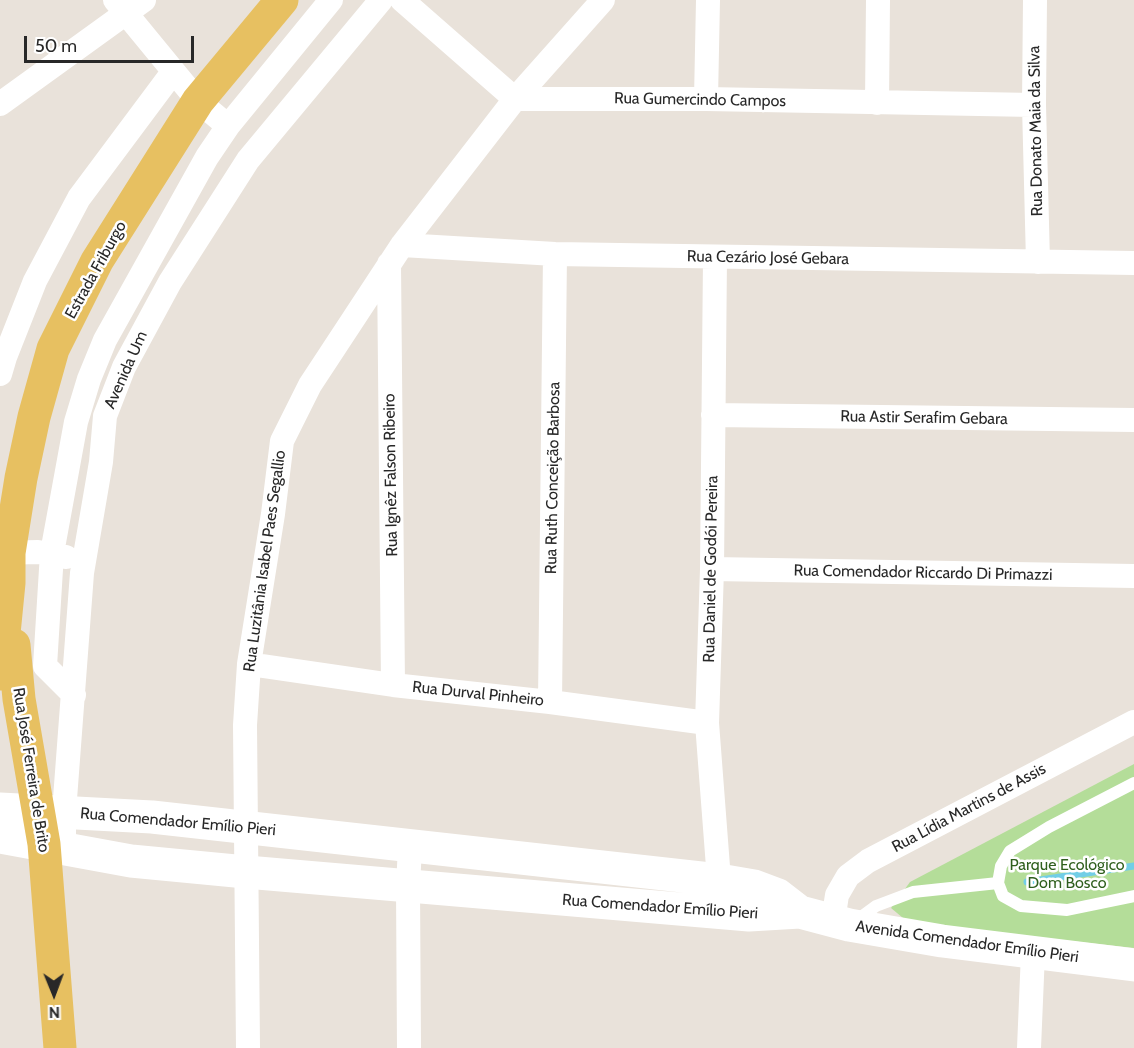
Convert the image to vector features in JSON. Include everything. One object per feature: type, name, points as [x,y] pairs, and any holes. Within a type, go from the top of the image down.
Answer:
[{"type":"main road","name":"Estrada Friburgo","points":[[6,563],[34,417],[53,349],[98,261],[198,101],[282,0]]},
{"type":"main road","name":"Rua José Ferreira de Brito","points":[[0,674],[6,563]]},
{"type":"main road","name":"Rua José Ferreira de Brito","points":[[6,563],[19,699],[51,811],[60,1048]]},
{"type":"street","points":[[0,104],[120,7],[144,0]]},
{"type":"street","name":"Avenida Um","points":[[74,695],[45,666],[52,553],[76,422],[89,379],[105,340],[207,157],[228,126],[331,0]]},
{"type":"street","name":"Avenida Um","points":[[51,811],[74,695],[82,573],[94,506],[105,416],[124,367],[170,282],[248,160],[381,0]]},
{"type":"street","points":[[402,0],[515,99]]},
{"type":"street","name":"Rua Luzitânia Isabel Paes Segallio","points":[[248,1048],[245,725],[249,664],[282,441],[310,385],[395,255],[515,99],[603,0]]},
{"type":"street","points":[[706,99],[708,0]]},
{"type":"street","points":[[877,103],[878,0]]},
{"type":"street","name":"Rua Donato Maia da Silva","points":[[1035,0],[1038,262]]},
{"type":"street","points":[[120,7],[198,101],[228,126]]},
{"type":"street","points":[[0,374],[35,281],[79,198],[173,72]]},
{"type":"street","name":"Rua Gumercindo Campos","points":[[515,99],[706,99],[1035,105]]},
{"type":"street","name":"Rua Cezário José Gebara","points":[[395,255],[555,254],[1134,263]]},
{"type":"street","name":"Rua Ruth Conceição Barbosa","points":[[550,702],[555,254]]},
{"type":"street","name":"Rua Ignêz Falson Ribeiro","points":[[393,686],[395,255]]},
{"type":"street","name":"Rua Daniel de Godói Pereira","points":[[716,258],[712,569],[707,723],[719,880]]},
{"type":"street","name":"Rua Astir Serafim Gebara","points":[[713,415],[1134,420]]},
{"type":"street","points":[[64,492],[69,503],[78,508],[94,506]]},
{"type":"street","points":[[6,563],[52,553],[71,559],[82,573]]},
{"type":"street","name":"Rua Comendador Riccardo Di Primazzi","points":[[712,569],[1134,576]]},
{"type":"street","name":"Rua Durval Pinheiro","points":[[249,664],[393,686],[550,702],[707,723]]},
{"type":"street","name":"Rua Lídia Martins de Assis","points":[[841,923],[837,895],[848,876],[868,861],[1134,722]]},
{"type":"street","name":"Rua Comendador Emílio Pieri","points":[[0,809],[114,814],[246,827],[719,880],[754,886],[778,894],[800,912]]},
{"type":"street","name":"Rua Comendador Emílio Pieri","points":[[0,837],[131,861],[246,872],[749,915],[800,912]]},
{"type":"street","points":[[410,846],[408,887],[410,1048]]},
{"type":"street","name":"Avenida Comendador Emílio Pieri","points":[[800,912],[841,923],[942,941],[1134,965]]},
{"type":"street","points":[[1029,1048],[1033,952]]},
{"type":"lane","points":[[1134,783],[1049,827],[1010,851],[1001,866],[998,883],[1003,896],[1021,906],[1067,910],[1134,896]]},
{"type":"lane","points":[[841,923],[913,892],[998,883]]},
{"type":"green space","name":"Parque Ecológico Dom Bosco","points":[[1134,764],[1134,948],[909,923],[891,908],[910,882]]},
{"type":"waterway","points":[[1027,882],[1134,866]]}]
